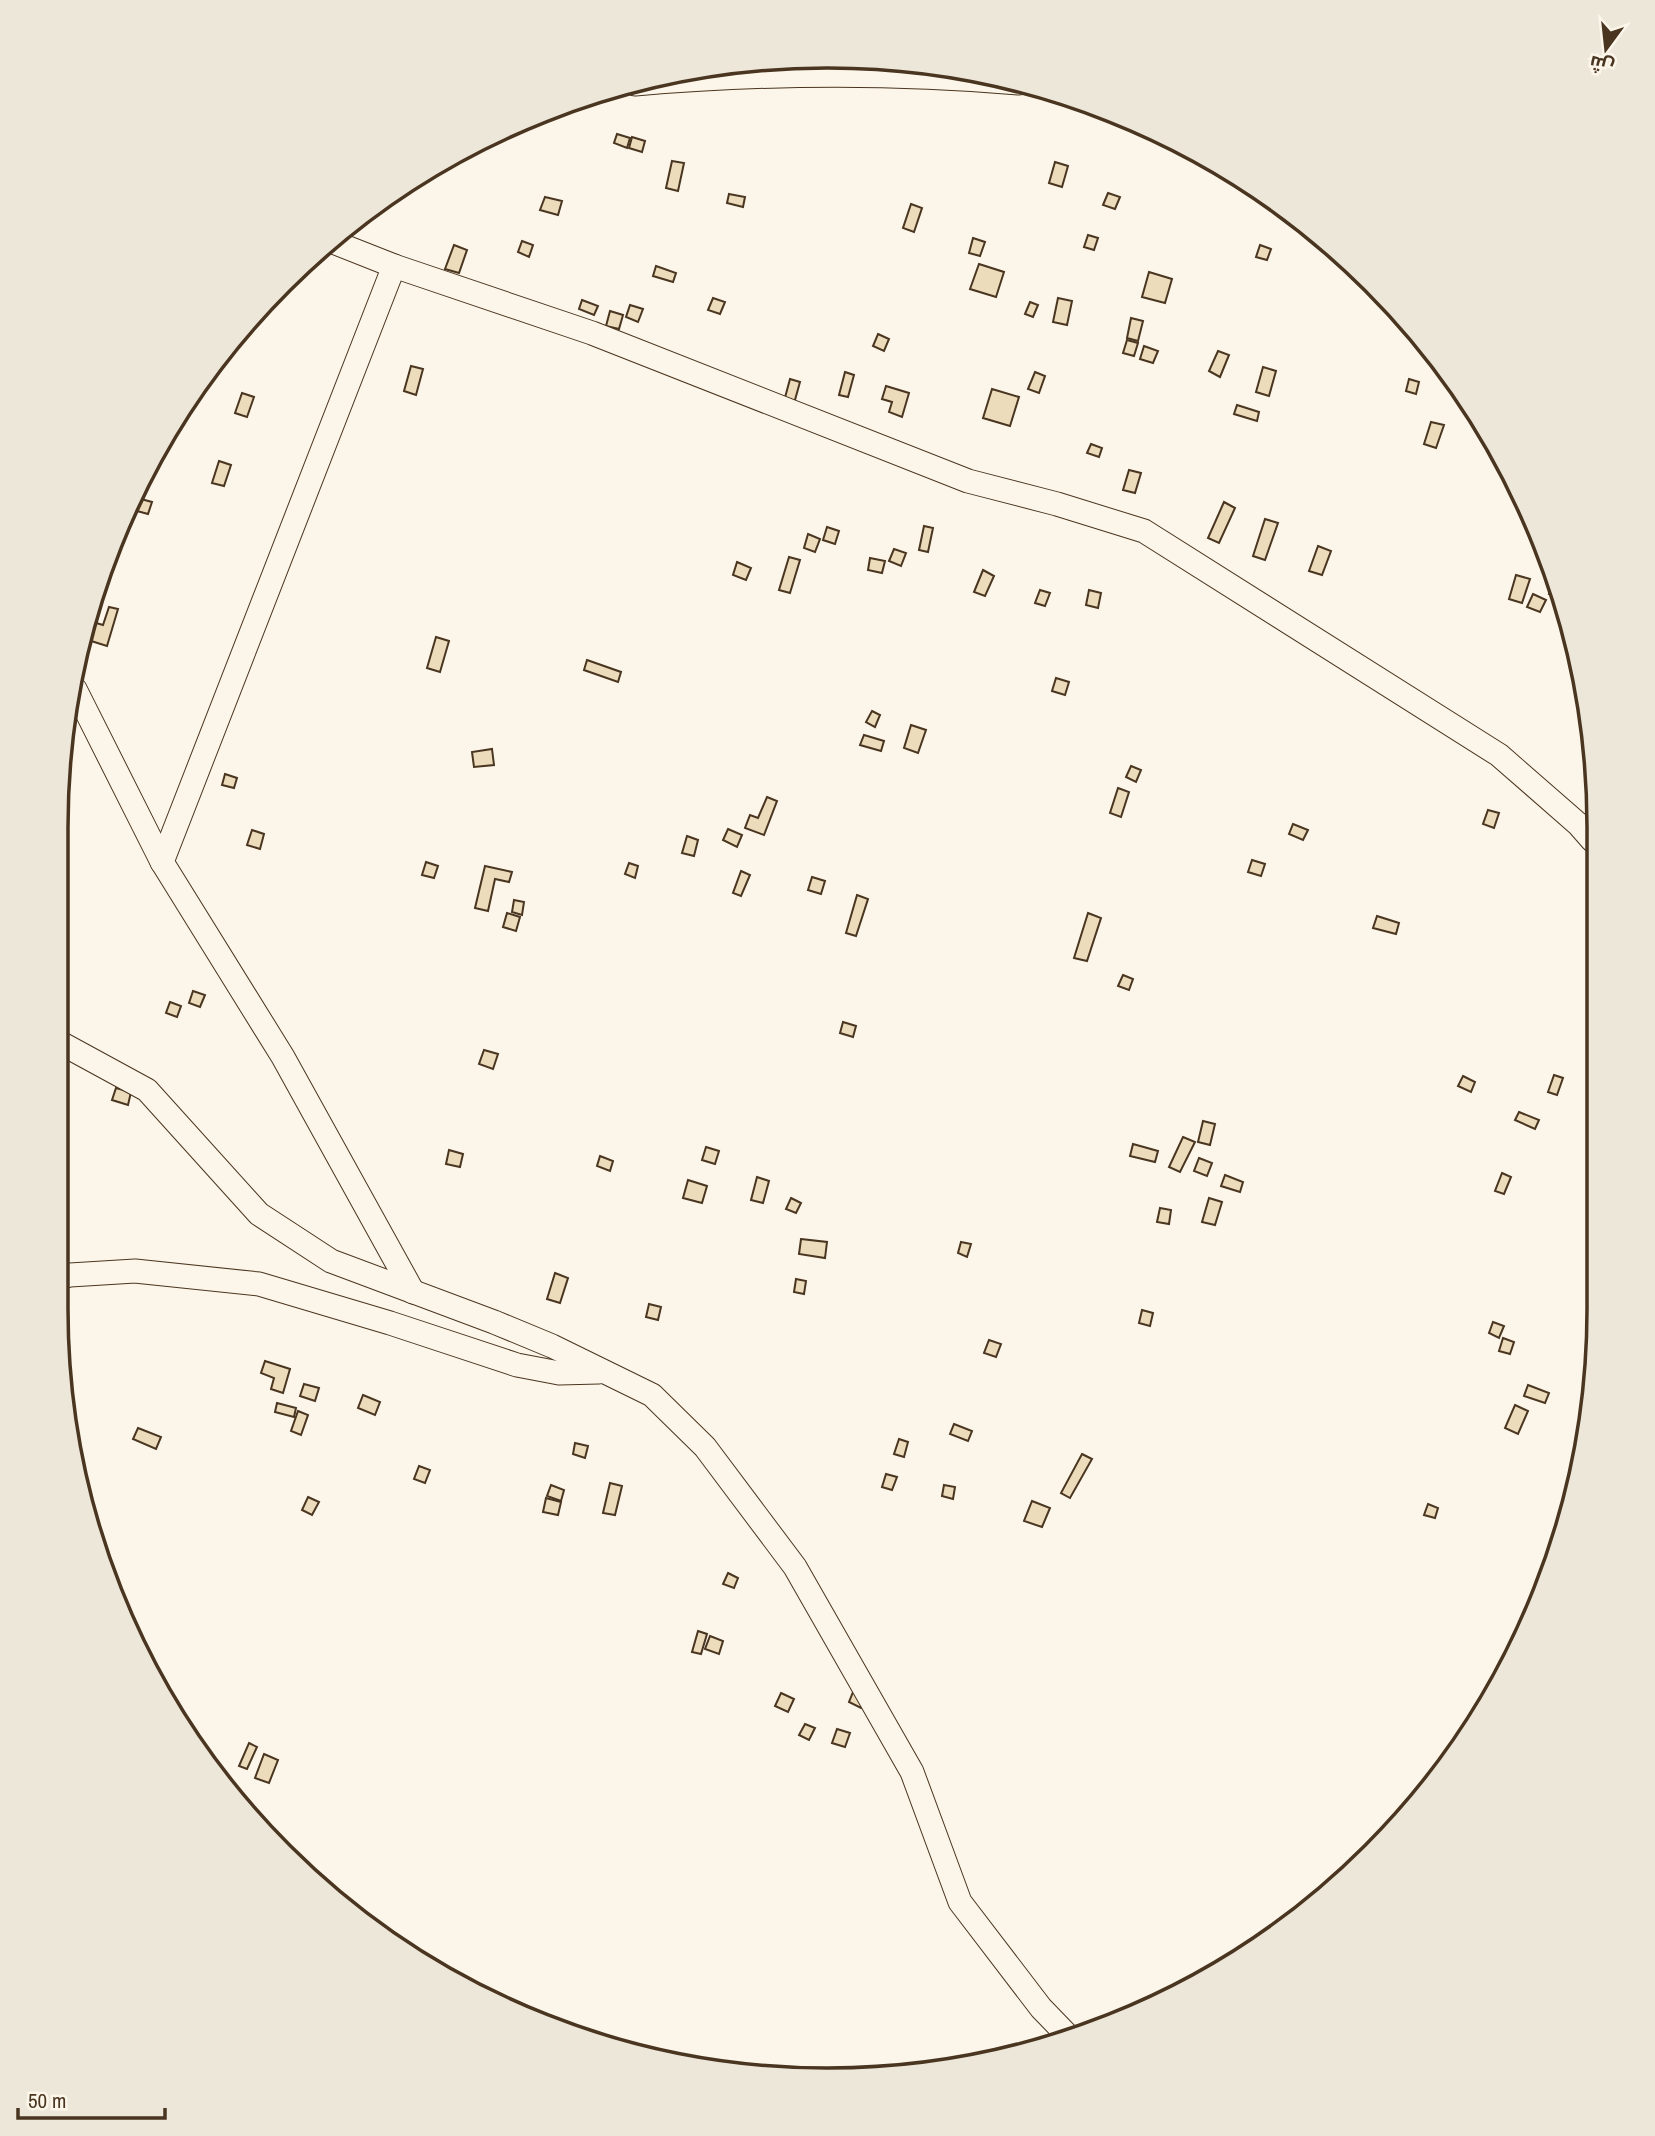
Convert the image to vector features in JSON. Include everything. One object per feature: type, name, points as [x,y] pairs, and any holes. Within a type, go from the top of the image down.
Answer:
[{"type":"street","points":[[716,77],[906,73]]},
{"type":"street","points":[[341,245],[394,266],[592,333],[968,481],[1057,504],[1144,531],[1499,755],[1587,834]]},
{"type":"street","points":[[162,862],[394,266]]},
{"type":"street","points":[[80,699],[162,862],[283,1057],[413,1292]]},
{"type":"street","points":[[68,1047],[147,1090],[259,1214],[331,1261],[517,1331],[652,1395],[705,1447],[794,1567],[912,1772],[960,1902],[1041,2008],[1062,2030]]},
{"type":"street","points":[[68,1276],[135,1271],[259,1284],[390,1323],[517,1366],[559,1373],[604,1372]]},
{"type":"building","points":[[617,134],[630,138],[627,148],[614,143]]},
{"type":"building","points":[[632,137],[645,141],[642,152],[629,148]]},
{"type":"building","points":[[672,161],[684,163],[678,191],[666,188]]},
{"type":"building","points":[[1055,162],[1068,166],[1062,187],[1049,183]]},
{"type":"building","points":[[1108,193],[1120,197],[1115,209],[1103,205]]},
{"type":"building","points":[[729,194],[745,197],[743,207],[727,203]]},
{"type":"building","points":[[545,197],[562,201],[558,215],[540,210]]},
{"type":"building","points":[[911,204],[922,208],[914,232],[903,228]]},
{"type":"building","points":[[1088,235],[1098,238],[1094,250],[1084,247]]},
{"type":"building","points":[[973,238],[985,242],[980,256],[969,253]]},
{"type":"building","points":[[522,241],[533,245],[529,257],[518,252]]},
{"type":"building","points":[[454,245],[467,250],[459,273],[445,269]]},
{"type":"building","points":[[1260,245],[1271,249],[1267,260],[1256,257]]},
{"type":"building","points":[[979,264],[1004,272],[996,297],[970,289]]},
{"type":"building","points":[[656,266],[676,273],[673,282],[653,276]]},
{"type":"building","points":[[1149,272],[1172,279],[1165,303],[1142,297]]},
{"type":"building","points":[[713,298],[725,302],[720,314],[708,310]]},
{"type":"building","points":[[1058,298],[1072,301],[1067,325],[1053,322]]},
{"type":"building","points":[[582,300],[598,306],[594,315],[579,309]]},
{"type":"building","points":[[1030,302],[1038,305],[1033,317],[1025,314]]},
{"type":"building","points":[[630,305],[643,309],[638,322],[626,317]]},
{"type":"building","points":[[610,311],[623,315],[619,329],[606,326]]},
{"type":"building","points":[[1131,318],[1143,321],[1138,341],[1127,338]]},
{"type":"building","points":[[878,334],[889,339],[884,351],[873,346]]},
{"type":"building","points":[[1127,340],[1138,343],[1134,356],[1123,353]]},
{"type":"building","points":[[1144,346],[1158,351],[1153,363],[1140,359]]},
{"type":"building","points":[[1218,351],[1229,355],[1220,377],[1209,371]]},
{"type":"building","points":[[411,366],[423,369],[416,395],[404,391]]},
{"type":"building","points":[[1263,367],[1276,371],[1269,396],[1256,392]]},
{"type":"building","points":[[845,372],[854,375],[848,397],[839,395]]},
{"type":"building","points":[[1035,372],[1045,376],[1039,393],[1028,389]]},
{"type":"building","points":[[790,379],[800,382],[793,407],[783,405]]},
{"type":"building","points":[[1409,379],[1419,382],[1416,394],[1406,391]]},
{"type":"building","points":[[886,386],[909,393],[902,417],[889,412],[892,402],[882,399]]},
{"type":"building","points":[[992,389],[1019,397],[1010,426],[983,418]]},
{"type":"building","points":[[242,393],[254,397],[247,417],[235,413]]},
{"type":"building","points":[[1237,405],[1259,412],[1257,421],[1234,414]]},
{"type":"building","points":[[1431,422],[1444,425],[1436,448],[1424,444]]},
{"type":"building","points":[[1091,444],[1102,448],[1099,457],[1087,453]]},
{"type":"building","points":[[219,461],[231,465],[224,486],[212,483]]},
{"type":"building","points":[[1129,470],[1141,473],[1135,493],[1123,490]]},
{"type":"building","points":[[143,500],[152,502],[148,514],[138,511]]},
{"type":"building","points":[[1224,502],[1235,508],[1219,543],[1208,538]]},
{"type":"building","points":[[1265,519],[1278,523],[1265,560],[1253,556]]},
{"type":"building","points":[[924,526],[933,528],[928,552],[919,550]]},
{"type":"building","points":[[827,527],[839,531],[835,544],[823,540]]},
{"type":"building","points":[[808,534],[820,539],[815,552],[804,548]]},
{"type":"building","points":[[1318,546],[1331,551],[1322,575],[1309,571]]},
{"type":"building","points":[[894,549],[906,553],[901,566],[889,561]]},
{"type":"building","points":[[789,557],[800,560],[790,593],[779,590]]},
{"type":"building","points":[[870,558],[885,561],[882,573],[868,570]]},
{"type":"building","points":[[737,562],[751,568],[746,580],[733,575]]},
{"type":"building","points":[[983,570],[994,576],[985,596],[974,592]]},
{"type":"building","points":[[1516,575],[1530,579],[1522,603],[1509,599]]},
{"type":"building","points":[[1040,590],[1050,593],[1045,606],[1035,603]]},
{"type":"building","points":[[1089,590],[1101,593],[1098,608],[1086,605]]},
{"type":"building","points":[[1533,594],[1546,600],[1540,612],[1527,607]]},
{"type":"building","points":[[109,607],[118,609],[107,646],[92,641],[96,623],[103,625]]},
{"type":"building","points":[[436,637],[449,641],[440,672],[427,668]]},
{"type":"building","points":[[587,660],[621,672],[618,682],[584,670]]},
{"type":"building","points":[[1056,678],[1069,682],[1065,695],[1052,691]]},
{"type":"building","points":[[872,711],[880,715],[875,727],[866,722]]},
{"type":"building","points":[[911,725],[926,730],[918,753],[904,748]]},
{"type":"building","points":[[864,735],[884,741],[881,751],[860,745]]},
{"type":"building","points":[[492,749],[494,765],[474,767],[472,752]]},
{"type":"building","points":[[1131,766],[1141,770],[1136,782],[1126,777]]},
{"type":"building","points":[[225,774],[237,778],[234,788],[222,785]]},
{"type":"building","points":[[1118,788],[1129,792],[1121,817],[1110,813]]},
{"type":"building","points":[[767,797],[777,801],[764,835],[745,828],[750,815],[758,818]]},
{"type":"building","points":[[1488,810],[1499,813],[1494,828],[1483,824]]},
{"type":"building","points":[[1293,824],[1308,830],[1303,840],[1289,834]]},
{"type":"building","points":[[728,829],[742,835],[737,847],[723,840]]},
{"type":"building","points":[[252,830],[264,834],[260,849],[247,845]]},
{"type":"building","points":[[687,836],[698,840],[694,856],[682,853]]},
{"type":"building","points":[[1252,860],[1265,864],[1261,876],[1248,872]]},
{"type":"building","points":[[426,862],[438,866],[434,878],[422,875]]},
{"type":"building","points":[[629,863],[638,866],[635,878],[625,874]]},
{"type":"building","points":[[485,866],[512,872],[509,882],[495,879],[488,911],[475,908]]},
{"type":"building","points":[[741,871],[750,875],[741,896],[733,893]]},
{"type":"building","points":[[812,877],[825,881],[821,894],[808,890]]},
{"type":"building","points":[[857,895],[868,899],[856,936],[846,933]]},
{"type":"building","points":[[514,900],[524,902],[522,915],[512,912]]},
{"type":"building","points":[[507,913],[520,917],[516,931],[503,927]]},
{"type":"building","points":[[1088,913],[1101,918],[1087,961],[1074,958]]},
{"type":"building","points":[[1377,916],[1399,923],[1396,934],[1373,928]]},
{"type":"building","points":[[1123,975],[1133,979],[1129,990],[1118,986]]},
{"type":"building","points":[[193,991],[205,995],[200,1007],[189,1003]]},
{"type":"building","points":[[170,1002],[181,1006],[177,1017],[166,1013]]},
{"type":"building","points":[[843,1022],[856,1026],[853,1037],[840,1033]]},
{"type":"building","points":[[484,1050],[498,1054],[493,1069],[479,1064]]},
{"type":"building","points":[[1554,1075],[1563,1078],[1557,1095],[1548,1092]]},
{"type":"building","points":[[1463,1076],[1475,1082],[1471,1092],[1458,1086]]},
{"type":"building","points":[[116,1088],[131,1092],[128,1105],[112,1100]]},
{"type":"building","points":[[1519,1112],[1539,1120],[1535,1129],[1515,1120]]},
{"type":"building","points":[[1203,1121],[1215,1124],[1210,1145],[1198,1142]]},
{"type":"building","points":[[1183,1137],[1195,1142],[1180,1172],[1169,1167]]},
{"type":"building","points":[[1133,1144],[1158,1151],[1155,1162],[1130,1156]]},
{"type":"building","points":[[706,1147],[719,1151],[715,1164],[702,1160]]},
{"type":"building","points":[[449,1150],[463,1154],[460,1167],[446,1164]]},
{"type":"building","points":[[600,1156],[613,1161],[610,1171],[597,1166]]},
{"type":"building","points":[[1199,1158],[1212,1163],[1207,1176],[1194,1171]]},
{"type":"building","points":[[1502,1173],[1511,1177],[1504,1194],[1495,1191]]},
{"type":"building","points":[[1225,1175],[1243,1182],[1240,1192],[1221,1186]]},
{"type":"building","points":[[757,1177],[769,1181],[763,1203],[751,1200]]},
{"type":"building","points":[[688,1180],[707,1186],[702,1203],[683,1198]]},
{"type":"building","points":[[791,1198],[801,1203],[796,1213],[786,1209]]},
{"type":"building","points":[[1209,1198],[1222,1202],[1215,1225],[1202,1222]]},
{"type":"building","points":[[1160,1208],[1171,1210],[1169,1224],[1157,1222]]},
{"type":"building","points":[[801,1239],[827,1242],[825,1258],[799,1254]]},
{"type":"building","points":[[961,1242],[971,1244],[967,1257],[958,1253]]},
{"type":"building","points":[[555,1273],[568,1278],[560,1303],[547,1299]]},
{"type":"building","points":[[796,1279],[806,1281],[804,1294],[794,1292]]},
{"type":"building","points":[[649,1304],[661,1307],[658,1320],[646,1317]]},
{"type":"building","points":[[1142,1310],[1153,1313],[1150,1326],[1139,1323]]},
{"type":"building","points":[[1493,1322],[1504,1326],[1499,1338],[1489,1333]]},
{"type":"building","points":[[1503,1338],[1514,1342],[1510,1354],[1499,1351]]},
{"type":"building","points":[[989,1340],[1001,1344],[996,1357],[984,1353]]},
{"type":"building","points":[[265,1361],[290,1369],[283,1393],[271,1389],[274,1378],[261,1373]]},
{"type":"building","points":[[304,1384],[319,1388],[315,1401],[300,1396]]},
{"type":"building","points":[[1528,1385],[1549,1393],[1545,1403],[1524,1396]]},
{"type":"building","points":[[363,1395],[380,1402],[375,1415],[358,1408]]},
{"type":"building","points":[[277,1403],[296,1408],[294,1417],[275,1412]]},
{"type":"building","points":[[1515,1405],[1528,1411],[1518,1434],[1505,1428]]},
{"type":"building","points":[[298,1411],[308,1415],[301,1435],[291,1431]]},
{"type":"building","points":[[954,1424],[972,1431],[968,1441],[950,1434]]},
{"type":"building","points":[[138,1428],[161,1437],[156,1449],[133,1439]]},
{"type":"building","points":[[899,1439],[908,1442],[904,1457],[894,1454]]},
{"type":"building","points":[[575,1443],[588,1446],[585,1458],[573,1454]]},
{"type":"building","points":[[1082,1454],[1092,1459],[1070,1498],[1061,1493]]},
{"type":"building","points":[[419,1466],[430,1470],[425,1483],[414,1479]]},
{"type":"building","points":[[886,1474],[897,1477],[892,1490],[882,1487]]},
{"type":"building","points":[[610,1483],[622,1486],[615,1515],[603,1513]]},
{"type":"building","points":[[551,1485],[564,1490],[561,1501],[547,1496]]},
{"type":"building","points":[[944,1485],[955,1487],[953,1499],[942,1496]]},
{"type":"building","points":[[308,1497],[319,1502],[312,1515],[302,1510]]},
{"type":"building","points":[[546,1498],[561,1502],[558,1515],[543,1512]]},
{"type":"building","points":[[1032,1501],[1050,1508],[1042,1527],[1024,1521]]},
{"type":"building","points":[[1428,1504],[1438,1508],[1435,1518],[1424,1515]]},
{"type":"building","points":[[728,1573],[738,1578],[734,1588],[723,1584]]},
{"type":"building","points":[[698,1631],[707,1634],[701,1654],[692,1652]]},
{"type":"building","points":[[710,1636],[723,1641],[719,1654],[705,1649]]},
{"type":"building","points":[[853,1692],[866,1698],[861,1708],[849,1702]]},
{"type":"building","points":[[781,1693],[794,1699],[788,1712],[775,1706]]},
{"type":"building","points":[[805,1724],[815,1728],[809,1740],[799,1735]]},
{"type":"building","points":[[837,1729],[850,1733],[845,1747],[832,1743]]},
{"type":"building","points":[[249,1743],[257,1747],[247,1769],[239,1766]]},
{"type":"building","points":[[264,1754],[278,1760],[269,1783],[255,1778]]}]
